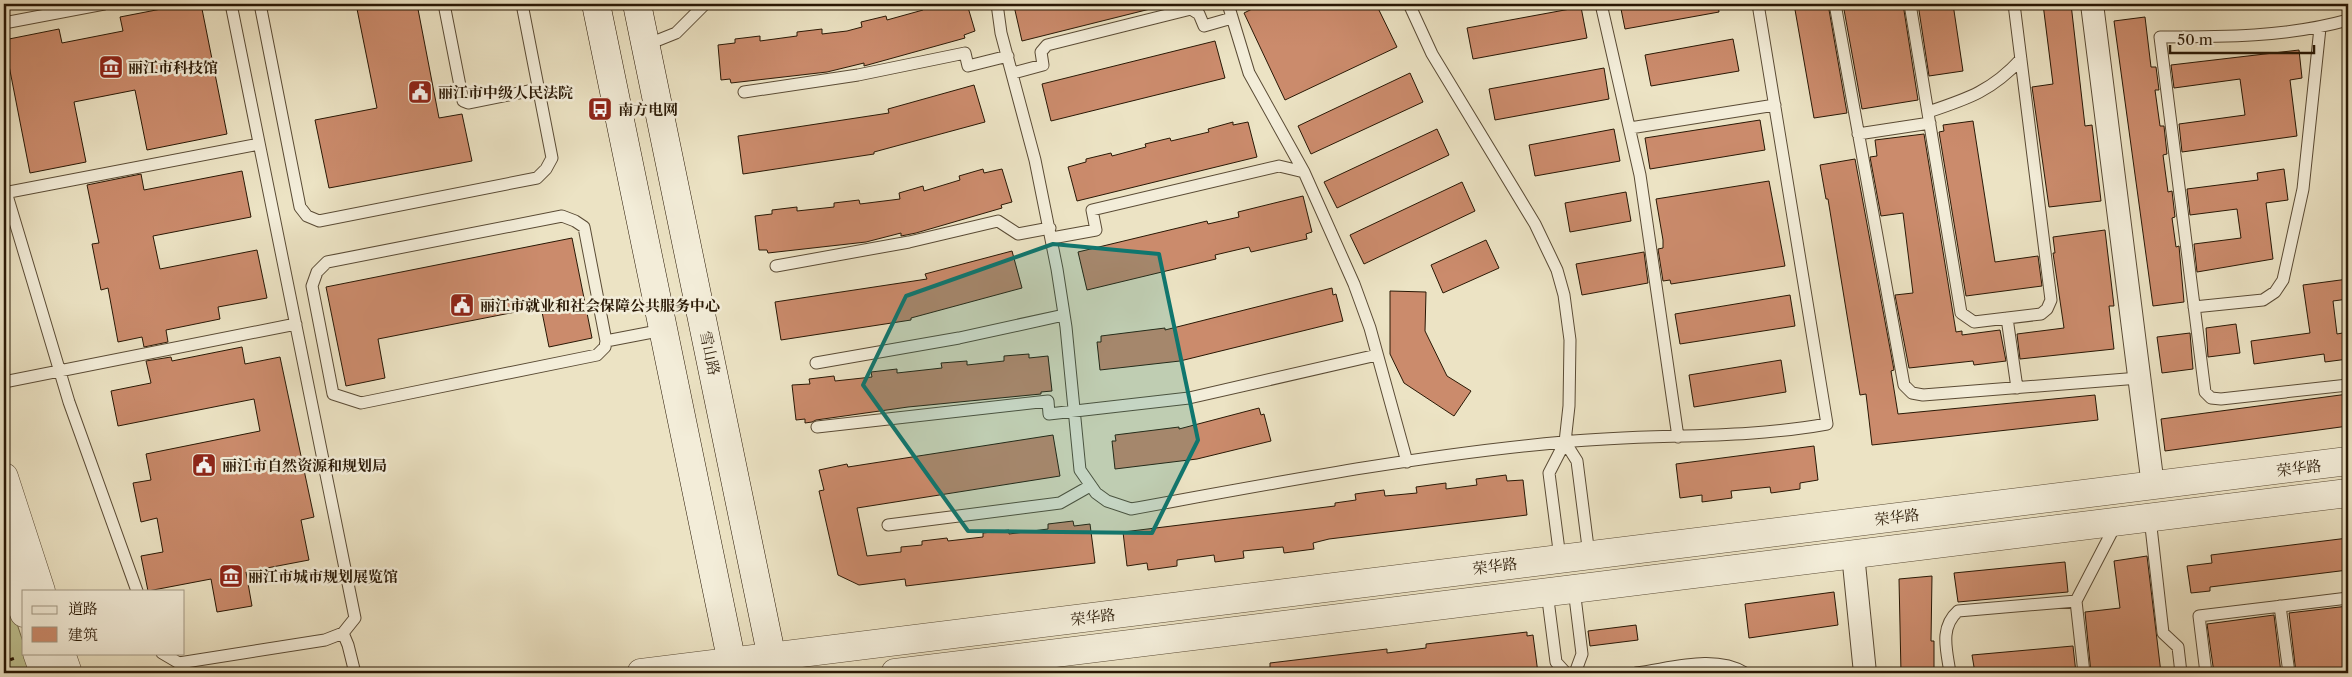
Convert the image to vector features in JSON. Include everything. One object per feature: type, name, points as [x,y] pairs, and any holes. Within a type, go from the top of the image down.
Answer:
[{"type":"street","points":[[596,4],[733,668]]},
{"type":"street","name":"雪山路","points":[[637,4],[773,665]]},
{"type":"street","points":[[2092,4],[2153,486]]},
{"type":"street","name":"荣华路","points":[[641,673],[773,665],[1560,558],[2348,461]]},
{"type":"street","points":[[4,477],[41,590]]},
{"type":"street","name":"荣华路","points":[[895,673],[2348,493]]},
{"type":"street","points":[[4,552],[22,607]]},
{"type":"street","points":[[1853,554],[1866,673]]},
{"type":"street","points":[[37,654],[44,673]]},
{"type":"street","points":[[61,654],[68,673]]},
{"type":"lane","points":[[4,23],[104,4]]},
{"type":"lane","points":[[164,654],[180,663],[324,640],[342,633],[355,618],[231,4]]},
{"type":"lane","points":[[260,4],[300,207],[312,220],[325,220],[537,178],[546,170],[552,158],[523,4]]},
{"type":"lane","points":[[444,4],[463,101],[468,103],[539,89]]},
{"type":"lane","points":[[646,45],[676,33],[705,4]]},
{"type":"lane","points":[[997,4],[1001,33],[1035,160],[1050,233],[1064,315],[1080,470],[1090,486],[1107,501],[1131,509],[1407,462],[1565,442],[1754,435],[1827,424],[1758,4]]},
{"type":"lane","points":[[1228,4],[1249,72],[1304,172],[1354,284],[1407,462]]},
{"type":"lane","points":[[1408,4],[1432,54],[1536,224],[1557,270],[1564,295],[1570,340],[1569,406],[1565,442],[1550,473],[1560,558]]},
{"type":"lane","points":[[1602,4],[1640,175],[1678,438]]},
{"type":"lane","points":[[1835,4],[1904,386],[1918,395],[2139,378]]},
{"type":"lane","points":[[1910,4],[1961,313],[1974,322],[2041,314],[2047,309],[2051,300],[2014,4]]},
{"type":"lane","points":[[1013,74],[1043,65],[1041,52],[1047,45],[1191,9],[1198,14],[1204,26],[1232,18]]},
{"type":"lane","points":[[2348,20],[2320,28],[2257,35],[2160,37],[2205,392],[2211,398],[2221,400],[2348,384]]},
{"type":"lane","points":[[2194,307],[2262,300],[2275,292],[2283,280],[2303,189],[2320,28]]},
{"type":"lane","points":[[744,92],[858,75],[966,53],[968,66],[1008,56]]},
{"type":"lane","points":[[1858,134],[1929,117],[1971,98],[1984,91],[2010,71],[2020,59]]},
{"type":"lane","points":[[1630,128],[1775,105]]},
{"type":"lane","points":[[137,590],[68,402],[5,193],[259,144]]},
{"type":"lane","points":[[776,266],[908,242],[998,222],[1018,234],[1096,230],[1092,210],[1279,166],[1304,172]]},
{"type":"lane","points":[[562,216],[575,220],[584,227],[606,341],[601,352],[593,357],[361,403],[353,402],[333,394],[312,286],[317,272],[327,262],[562,216]]},
{"type":"lane","points":[[816,363],[959,338],[1064,315]]},
{"type":"lane","points":[[2007,318],[2017,388]]},
{"type":"lane","points":[[4,382],[296,324]]},
{"type":"lane","points":[[606,341],[664,330]]},
{"type":"lane","points":[[817,427],[1048,401],[1049,414],[1189,398],[1377,356]]},
{"type":"lane","points":[[1565,442],[1577,461],[1589,555]]},
{"type":"lane","points":[[888,526],[1060,503],[1090,486]]},
{"type":"lane","points":[[2150,518],[2163,633],[2178,647],[2181,673]]},
{"type":"lane","points":[[2084,673],[2076,601],[2117,522]]},
{"type":"lane","points":[[1574,588],[1582,654],[1575,673]]},
{"type":"lane","points":[[1547,592],[1556,662],[1566,673]]},
{"type":"lane","points":[[2206,673],[2199,616],[2348,598]]},
{"type":"lane","points":[[1950,673],[1945,633],[1948,622],[1958,611],[2076,601]]},
{"type":"lane","points":[[2280,606],[2289,673]]},
{"type":"lane","points":[[342,633],[348,645],[354,673]]},
{"type":"lane","points":[[1636,673],[1717,663],[1736,668],[1745,673]]},
{"type":"highlighted area","points":[[1053,244],[1159,254],[1198,440],[1152,533],[968,531],[863,385],[906,296]]},
{"type":"green space","points":[[4,584],[22,639],[22,654],[24,654],[33,673],[4,673]]},
{"type":"building","name":"丽江市科技馆","points":[[187,4],[201,4],[227,134],[147,150],[135,90],[74,102],[86,162],[30,173],[4,40],[59,29],[62,43],[123,31],[120,17]]},
{"type":"building","points":[[356,4],[417,4],[439,118],[462,114],[472,161],[329,188],[315,120],[377,108]]},
{"type":"building","points":[[921,4],[967,4],[975,31],[964,35],[965,38],[864,66],[864,63],[827,72],[731,83],[730,79],[721,80],[718,45],[735,43],[735,39],[760,36],[760,41],[797,36],[797,32],[822,29],[822,34],[847,31],[862,27],[861,22],[886,16],[887,20],[923,10]]},
{"type":"building","points":[[1024,4],[1150,4],[1150,9],[1022,41],[1014,6]]},
{"type":"building","points":[[1262,4],[1376,4],[1397,47],[1285,100],[1244,13]]},
{"type":"building","points":[[1620,4],[1718,4],[1719,12],[1625,29]]},
{"type":"building","points":[[1794,4],[1828,4],[1847,113],[1814,118]]},
{"type":"building","points":[[1843,4],[1903,4],[1918,100],[1862,109]]},
{"type":"building","points":[[1918,4],[1953,4],[1963,71],[1929,76]]},
{"type":"building","points":[[2043,4],[2071,4],[2085,126],[2092,125],[2101,201],[2049,207],[2032,87],[2053,84]]},
{"type":"building","points":[[1581,7],[1587,38],[1473,59],[1467,28]]},
{"type":"building","points":[[2145,17],[2151,67],[2156,67],[2159,90],[2155,90],[2160,126],[2164,126],[2167,154],[2163,155],[2168,192],[2172,191],[2175,217],[2172,218],[2176,247],[2179,246],[2184,302],[2153,306],[2114,21]]},
{"type":"building","points":[[1733,39],[1739,71],[1651,86],[1645,55]]},
{"type":"building","points":[[1215,41],[1225,78],[1051,121],[1042,84]]},
{"type":"building","points":[[2299,50],[2302,78],[2290,80],[2297,136],[2182,152],[2179,124],[2245,115],[2240,79],[2174,88],[2171,65]]},
{"type":"building","points":[[1604,68],[1609,99],[1495,120],[1489,89]]},
{"type":"building","points":[[1410,73],[1423,102],[1311,154],[1298,126]]},
{"type":"building","points":[[974,85],[985,122],[874,152],[874,154],[743,174],[738,136],[889,113],[888,109]]},
{"type":"building","points":[[1760,120],[1765,150],[1650,169],[1645,138]]},
{"type":"building","points":[[1973,121],[1995,262],[2038,256],[2042,286],[1966,296],[1939,132],[1944,131],[1943,125]]},
{"type":"building","points":[[1233,122],[1233,125],[1248,122],[1257,157],[1077,201],[1068,167],[1086,162],[1086,159],[1111,153],[1112,156],[1146,147],[1145,144],[1170,138],[1171,141],[1209,132],[1208,129]]},
{"type":"building","points":[[1437,129],[1449,155],[1337,208],[1324,182]]},
{"type":"building","points":[[1614,129],[1620,161],[1535,176],[1529,145]]},
{"type":"building","points":[[1924,134],[1956,332],[1962,331],[1962,335],[2000,330],[2006,361],[1974,365],[1973,361],[1909,368],[1895,295],[1913,293],[1903,213],[1881,216],[1870,157],[1877,156],[1875,140]]},
{"type":"building","points":[[1855,159],[1894,370],[1891,371],[1898,414],[2095,395],[2098,420],[1872,445],[1866,394],[1860,395],[1828,199],[1826,199],[1820,165]]},
{"type":"building","points":[[983,169],[984,173],[1002,169],[1012,202],[1001,205],[1002,208],[901,236],[901,233],[866,242],[768,253],[767,250],[759,250],[755,216],[772,214],[772,210],[797,207],[797,211],[834,207],[834,203],[859,200],[860,204],[900,199],[899,193],[923,186],[924,191],[960,180],[959,176]]},
{"type":"building","points":[[2284,169],[2288,200],[2266,203],[2273,259],[2197,272],[2194,244],[2241,238],[2237,209],[2190,215],[2187,189],[2258,180],[2257,173]]},
{"type":"building","points":[[242,171],[251,217],[153,236],[160,269],[257,250],[267,298],[218,307],[220,319],[166,330],[168,342],[144,347],[142,337],[118,342],[108,288],[101,290],[92,244],[99,243],[87,185],[141,174],[144,190]]},
{"type":"building","points":[[1769,181],[1785,266],[1671,284],[1670,280],[1663,281],[1658,249],[1663,248],[1663,240],[1656,199]]},
{"type":"building","points":[[1462,182],[1475,211],[1364,264],[1350,235]]},
{"type":"building","points":[[1626,192],[1631,221],[1570,232],[1565,203]]},
{"type":"building","points":[[1303,196],[1312,232],[1306,234],[1307,239],[1251,252],[1249,247],[1215,255],[1216,259],[1087,290],[1078,252],[1207,221],[1208,224],[1239,217],[1238,212]]},
{"type":"building","points":[[2105,230],[2114,306],[2109,306],[2114,349],[2020,359],[2017,334],[2064,328],[2053,253],[2055,253],[2053,237]]},
{"type":"building","points":[[572,238],[592,338],[549,347],[541,307],[378,339],[385,378],[346,386],[326,287]]},
{"type":"building","points":[[1486,240],[1499,268],[1443,293],[1431,265]]},
{"type":"building","points":[[1012,251],[1022,288],[911,318],[911,320],[781,340],[775,302],[927,279],[925,274]]},
{"type":"building","points":[[1644,252],[1648,283],[1582,295],[1576,264]]},
{"type":"building","points":[[2348,279],[2348,299],[2333,301],[2337,334],[2348,332],[2348,359],[2325,362],[2324,354],[2254,364],[2251,341],[2310,333],[2303,285]]},
{"type":"building","points":[[1332,288],[1333,295],[1336,294],[1343,321],[1180,361],[1100,370],[1097,342],[1101,342],[1101,336],[1165,328],[1165,330]]},
{"type":"building","points":[[1390,291],[1426,292],[1425,331],[1447,376],[1471,391],[1454,416],[1404,383],[1390,354]]},
{"type":"building","points":[[1790,295],[1795,326],[1680,344],[1675,314]]},
{"type":"building","points":[[2236,324],[2240,353],[2208,357],[2206,328]]},
{"type":"building","points":[[2190,333],[2193,369],[2162,373],[2157,337]]},
{"type":"building","points":[[242,347],[245,364],[280,357],[314,517],[301,520],[309,560],[246,572],[252,606],[217,612],[211,579],[148,590],[141,556],[163,552],[157,518],[141,522],[133,483],[151,480],[146,454],[260,431],[254,399],[118,426],[111,391],[151,383],[146,361],[171,357],[172,361]]},
{"type":"building","points":[[1029,354],[1029,358],[1048,356],[1052,391],[1041,392],[1041,394],[908,407],[805,423],[805,419],[796,420],[792,385],[810,384],[809,379],[834,376],[835,381],[872,377],[871,372],[897,369],[897,373],[942,368],[941,363],[967,361],[967,365],[1004,361],[1004,356]]},
{"type":"building","points":[[1781,360],[1786,392],[1694,407],[1689,375]]},
{"type":"building","points":[[2348,394],[2348,426],[2165,451],[2161,419]]},
{"type":"building","points":[[1259,408],[1261,415],[1264,414],[1271,441],[1197,459],[1115,469],[1112,441],[1116,441],[1115,435],[1179,427],[1179,429]]},
{"type":"building","points":[[1053,435],[1060,476],[857,508],[867,556],[901,552],[901,547],[922,545],[922,541],[947,538],[948,541],[983,537],[983,533],[1009,530],[1009,534],[1048,529],[1048,524],[1073,521],[1074,526],[1090,524],[1095,563],[906,586],[905,579],[859,585],[838,575],[819,491],[824,490],[819,470],[847,464],[848,467]]},
{"type":"building","points":[[1814,446],[1818,480],[1800,483],[1800,489],[1771,493],[1770,487],[1731,491],[1732,498],[1702,502],[1702,495],[1680,498],[1676,464]]},
{"type":"building","points":[[1506,475],[1507,481],[1523,480],[1527,515],[1329,539],[1313,543],[1314,549],[1284,553],[1283,547],[1243,551],[1244,558],[1215,562],[1214,555],[1177,560],[1177,566],[1148,570],[1147,563],[1127,566],[1123,532],[1335,506],[1335,503],[1356,500],[1355,494],[1384,490],[1385,496],[1417,493],[1416,487],[1446,483],[1446,489],[1477,485],[1476,479]]},
{"type":"building","points":[[2348,538],[2348,570],[2210,587],[2210,591],[2191,593],[2187,566],[2212,563],[2211,555]]},
{"type":"building","points":[[2147,556],[2161,673],[2091,673],[2085,612],[2120,608],[2114,561]]},
{"type":"building","points":[[2065,562],[2068,592],[1958,602],[1954,573]]},
{"type":"building","points":[[1932,576],[1931,641],[1934,641],[1934,672],[1901,673],[1899,579]]},
{"type":"building","points":[[1834,592],[1838,625],[1749,638],[1745,604]]},
{"type":"building","points":[[2348,606],[2348,673],[2296,673],[2289,613]]},
{"type":"building","points":[[2274,615],[2281,673],[2214,673],[2207,624]]},
{"type":"building","points":[[1636,625],[1638,640],[1590,646],[1588,631]]},
{"type":"building","points":[[1527,632],[1527,636],[1533,635],[1538,673],[1270,673],[1270,663],[1387,649],[1387,653],[1426,648],[1426,644]]},
{"type":"building","points":[[2073,646],[2076,673],[1975,673],[1972,655]]},
{"type":"place","name":"丽江市科技馆","points":[[111,67]]},
{"type":"place","name":"丽江市中级人民法院","points":[[420,92]]},
{"type":"place","name":"南方电网","points":[[600,109]]},
{"type":"place","name":"丽江市就业和社会保障公共服务中心","points":[[462,305]]},
{"type":"place","name":"丽江市自然资源和规划局","points":[[204,465]]},
{"type":"place","name":"丽江市城市规划展览馆","points":[[231,576]]}]
